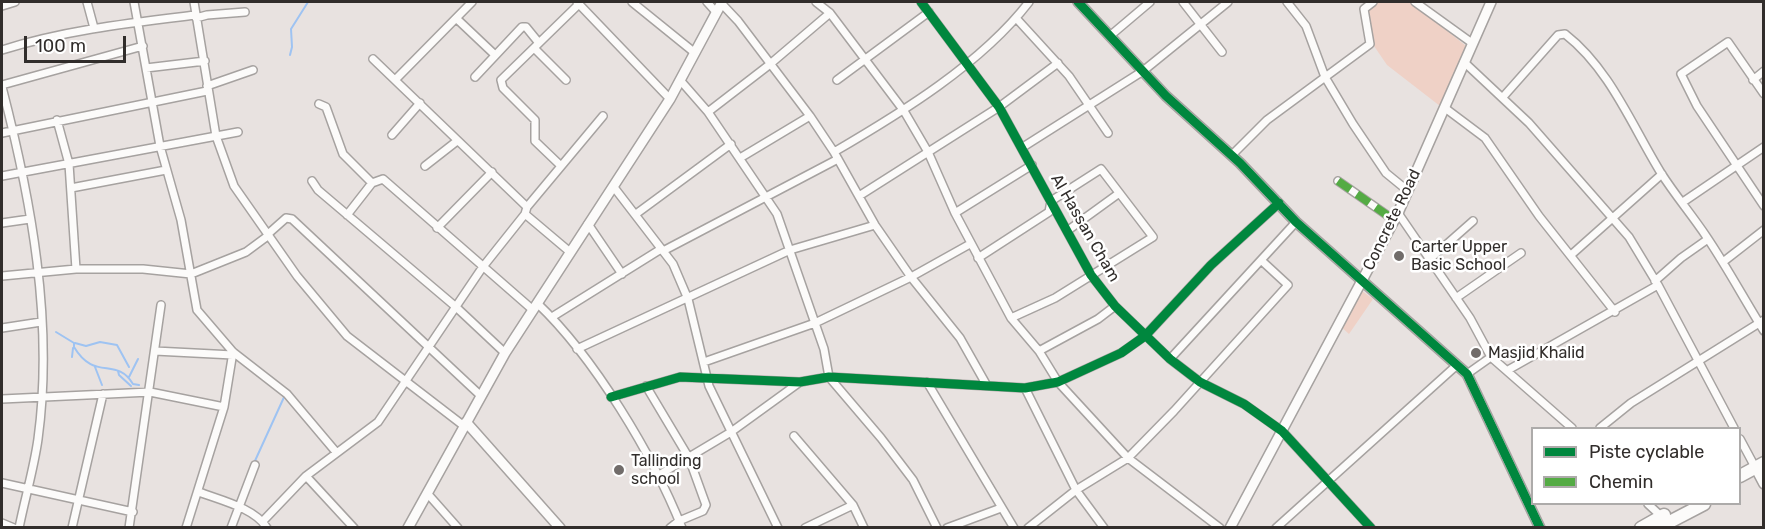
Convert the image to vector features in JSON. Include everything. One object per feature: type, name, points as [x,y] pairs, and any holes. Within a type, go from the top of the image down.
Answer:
[{"type":"highway","points":[[1741,476],[1761,472]]},
{"type":"highway","points":[[1741,484],[1761,472]]},
{"type":"highway","points":[[1664,524],[1686,505]]},
{"type":"highway","points":[[1641,528],[1664,524],[1702,505]]},
{"type":"street","points":[[2,6],[15,2]]},
{"type":"street","points":[[87,2],[94,28]]},
{"type":"street","points":[[134,2],[151,102],[166,170],[181,220],[197,310],[233,353],[287,394],[336,453]]},
{"type":"street","points":[[194,2],[216,135],[234,186],[297,276],[347,336],[465,424],[560,528]]},
{"type":"street","points":[[396,80],[472,2]]},
{"type":"street","points":[[632,2],[646,16],[695,53]]},
{"type":"street","points":[[707,2],[720,6],[738,21],[769,65],[810,116],[834,152],[875,225],[911,277],[960,338],[986,384]]},
{"type":"street","points":[[816,2],[830,13],[904,111],[928,152],[970,244],[1011,318],[1039,351],[1058,382],[1128,458],[1220,528]]},
{"type":"street","name":"Al Hassan Cham","points":[[921,2],[999,107],[1023,147],[1091,275],[1115,306],[1170,359],[1200,382],[1244,404],[1281,431],[1371,528]]},
{"type":"street","points":[[834,152],[904,111],[966,62],[1016,18],[1029,2]]},
{"type":"street","points":[[1078,2],[1166,96],[1232,155],[1296,222],[1467,374],[1540,528]]},
{"type":"street","points":[[1111,35],[1150,2]]},
{"type":"street","points":[[1183,2],[1222,52]]},
{"type":"street","points":[[1023,147],[1143,71],[1228,2]]},
{"type":"street","points":[[1287,2],[1306,27],[1325,77],[1386,173],[1408,191]]},
{"type":"street","points":[[1232,155],[1267,120],[1370,44],[1364,9],[1372,2]]},
{"type":"street","points":[[1415,2],[1472,43]]},
{"type":"street","points":[[560,165],[535,141],[535,120],[501,84],[501,80],[578,3],[670,99]]},
{"type":"street","name":"Concrete Road","points":[[1230,528],[1396,217],[1445,108],[1488,3]]},
{"type":"street","points":[[408,528],[505,353],[670,99],[720,6]]},
{"type":"street","points":[[2,50],[33,40],[94,28],[245,12]]},
{"type":"street","points":[[837,80],[929,12]]},
{"type":"street","points":[[708,112],[769,65],[830,13]]},
{"type":"street","points":[[1016,18],[1058,63],[1090,104],[1108,133]]},
{"type":"street","points":[[457,19],[494,54]]},
{"type":"street","points":[[475,76],[494,54],[524,26],[536,45],[566,80]]},
{"type":"street","points":[[1503,97],[1558,35],[1565,34],[1588,56],[1608,84],[1662,174],[1708,239],[1762,325],[1697,361],[1631,403],[1602,427]]},
{"type":"street","points":[[1764,94],[1728,42],[1681,74],[1697,106],[1764,206]]},
{"type":"street","points":[[19,528],[38,440],[42,397],[41,322],[24,173],[2,86],[143,46]]},
{"type":"street","points":[[374,59],[492,172],[526,211],[570,252]]},
{"type":"street","points":[[146,68],[205,61]]},
{"type":"street","points":[[1464,62],[1529,123],[1629,237],[1657,283],[1733,427]]},
{"type":"street","points":[[860,196],[999,107],[1058,63]]},
{"type":"street","points":[[2,133],[207,89],[253,69]]},
{"type":"street","points":[[1753,80],[1764,71]]},
{"type":"street","points":[[680,80],[708,112],[777,214],[815,323],[829,377],[913,480],[937,528]]},
{"type":"street","points":[[392,135],[420,103]]},
{"type":"street","points":[[319,104],[326,107],[343,154],[372,183]]},
{"type":"street","points":[[1445,108],[1485,138],[1539,216],[1615,312]]},
{"type":"street","points":[[198,492],[238,508],[265,524],[306,476],[378,422],[482,268],[560,165],[603,116]]},
{"type":"street","points":[[740,158],[810,116]]},
{"type":"street","points":[[57,120],[69,164],[76,269]]},
{"type":"street","points":[[2,177],[238,132]]},
{"type":"street","points":[[425,166],[458,141]]},
{"type":"street","points":[[636,214],[731,144]]},
{"type":"street","points":[[1683,202],[1764,147]]},
{"type":"street","points":[[552,317],[662,250],[838,159]]},
{"type":"street","points":[[955,213],[1032,165]]},
{"type":"street","points":[[978,258],[1049,212],[1051,201],[1101,169],[1153,237],[1055,298],[1011,318]]},
{"type":"street","points":[[71,188],[166,170]]},
{"type":"street","points":[[437,228],[492,172]]},
{"type":"street","points":[[1571,255],[1662,174]]},
{"type":"street","points":[[347,214],[372,183],[382,179],[482,268],[552,317],[611,397],[659,475],[681,524]]},
{"type":"street","points":[[312,181],[318,190],[456,307],[505,353]]},
{"type":"street","points":[[1338,181],[1396,217],[1430,259],[1491,357],[1570,427]]},
{"type":"street","points":[[613,186],[673,264],[688,299],[706,377],[778,528]]},
{"type":"street","points":[[1067,231],[1118,194]]},
{"type":"street","points":[[611,397],[680,378],[706,377],[800,382],[829,377],[986,384],[1025,388],[1058,382],[1122,353],[1145,336],[1211,265],[1279,203]]},
{"type":"street","points":[[2,276],[76,269],[143,269],[190,274],[246,252],[286,218],[292,219],[481,396]]},
{"type":"street","points":[[2,223],[30,219]]},
{"type":"street","points":[[1430,259],[1473,221]]},
{"type":"street","points":[[1170,359],[1296,222]]},
{"type":"street","points":[[588,224],[622,274]]},
{"type":"street","points":[[577,349],[688,299],[790,249],[875,225]]},
{"type":"street","points":[[1723,262],[1764,230]]},
{"type":"street","points":[[1508,370],[1615,312],[1657,283],[1681,258],[1708,239]]},
{"type":"street","points":[[704,362],[815,323],[911,277],[970,244]]},
{"type":"street","points":[[1456,298],[1521,252]]},
{"type":"street","points":[[1028,528],[1076,490],[1128,458],[1288,285],[1262,261]]},
{"type":"street","points":[[129,528],[161,305]]},
{"type":"street","points":[[1039,351],[1098,320],[1115,306]]},
{"type":"street","points":[[2,328],[41,322]]},
{"type":"street","points":[[155,351],[233,353]]},
{"type":"street","points":[[186,528],[224,407],[233,353]]},
{"type":"street","points":[[1467,374],[1491,357]]},
{"type":"street","points":[[1276,528],[1457,365]]},
{"type":"street","points":[[659,475],[731,432],[800,382]]},
{"type":"street","points":[[927,382],[1014,528]]},
{"type":"street","points":[[646,386],[689,458],[706,505],[703,511],[670,528]]},
{"type":"street","points":[[1025,388],[1076,490],[1104,528]]},
{"type":"street","points":[[2,399],[150,392],[224,407]]},
{"type":"street","points":[[72,528],[103,394]]},
{"type":"street","points":[[794,436],[853,505],[864,528]]},
{"type":"street","points":[[1741,441],[1761,472]]},
{"type":"street","points":[[231,528],[255,465]]},
{"type":"street","points":[[306,476],[354,528]]},
{"type":"street","points":[[2,483],[133,512]]},
{"type":"street","points":[[427,493],[459,528]]},
{"type":"street","points":[[805,528],[853,505]]},
{"type":"street","points":[[1649,505],[1664,524]]},
{"type":"street","points":[[947,528],[1001,508]]},
{"type":"street","points":[[2,523],[14,528]]},
{"type":"shaded area","points":[[1378,2],[1411,2],[1466,46],[1440,106],[1387,65],[1374,46],[1366,11]]},
{"type":"shaded area","points":[[1358,288],[1373,299],[1349,334],[1339,325]]},
{"type":"waterway","points":[[290,55],[291,29],[308,2]]},
{"type":"waterway","points":[[56,332],[74,343],[74,347],[90,364],[120,371],[133,384],[139,385]]},
{"type":"waterway","points":[[75,343],[86,346],[100,342],[117,345],[129,367]]},
{"type":"waterway","points":[[72,357],[73,348]]},
{"type":"waterway","points":[[129,377],[138,359]]},
{"type":"waterway","points":[[95,367],[102,385]]},
{"type":"waterway","points":[[118,371],[119,375],[131,386]]},
{"type":"waterway","points":[[254,463],[285,395]]},
{"type":"marked path","points":[[1338,181],[1394,220]]},
{"type":"cycle path","points":[[921,2],[999,107],[1091,275],[1115,306],[1170,359],[1200,382],[1244,404],[1282,431],[1371,528]]},
{"type":"cycle path","points":[[1078,2],[1166,96],[1240,163],[1296,222],[1467,374],[1540,528]]},
{"type":"cycle path","points":[[611,397],[680,377],[800,382],[829,377],[1025,388],[1058,382],[1121,353],[1145,336],[1211,265],[1279,203]]},
{"type":"place","name":"Carter Upper Basic School","points":[[1399,256]]},
{"type":"place","name":"Masjid Khalid","points":[[1476,353]]},
{"type":"place","name":"Tallinding school","points":[[619,470]]}]
